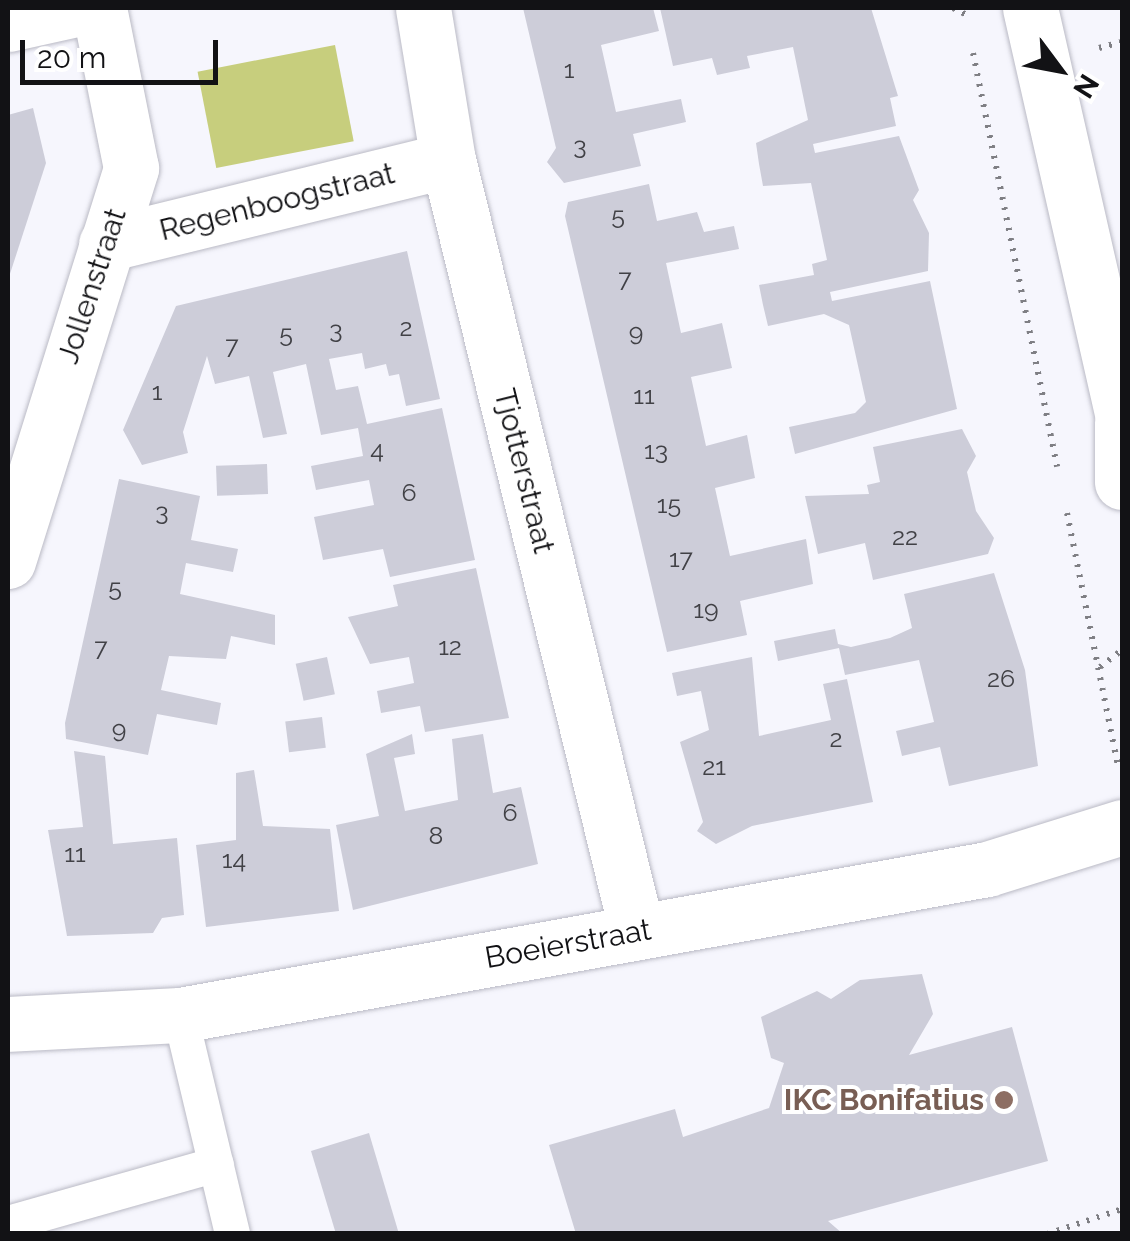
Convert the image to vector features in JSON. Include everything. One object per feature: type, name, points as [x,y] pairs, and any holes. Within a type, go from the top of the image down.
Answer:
[{"type":"street","points":[[8,24],[80,8]]},
{"type":"street","name":"Jollenstraat","points":[[8,561],[131,168],[98,8]]},
{"type":"street","name":"Tjotterstraat","points":[[423,8],[448,160],[637,932]]},
{"type":"street","points":[[1030,8],[1122,413]]},
{"type":"street","name":"Regenboogstraat","points":[[106,244],[448,160]]},
{"type":"street","points":[[1122,422],[1122,482]]},
{"type":"street","name":"Boeierstraat","points":[[8,1024],[180,1016],[986,869],[1122,827]]},
{"type":"lane","points":[[180,1016],[232,1234]]},
{"type":"lane","points":[[8,1222],[216,1164]]},
{"type":"path","points":[[953,8],[974,19],[975,93],[1060,485]]},
{"type":"path","points":[[1064,503],[1122,788]]},
{"type":"path","points":[[1100,667],[1122,650]]},
{"type":"path","points":[[1047,1234],[1122,1210]]},
{"type":"green space","points":[[335,45],[354,141],[216,168],[198,72]]},
{"type":"building","points":[[523,8],[653,8],[659,31],[601,45],[616,112],[681,99],[686,122],[633,134],[641,166],[564,183],[547,162],[556,148]]},
{"type":"building","points":[[660,8],[871,8],[898,96],[890,98],[896,126],[813,144],[815,153],[899,136],[919,190],[913,200],[929,233],[928,271],[830,292],[832,301],[930,281],[957,409],[795,454],[789,427],[855,413],[866,402],[849,325],[824,314],[768,326],[763,305],[759,285],[814,275],[812,264],[827,260],[811,183],[763,186],[759,164],[756,143],[808,120],[793,47],[747,56],[750,68],[717,75],[712,58],[673,66]]},
{"type":"building","points":[[33,108],[46,163],[8,280],[8,115]]},
{"type":"building","points":[[649,184],[657,221],[697,212],[704,232],[734,226],[739,249],[666,263],[681,333],[722,323],[732,368],[691,377],[706,446],[747,435],[755,478],[715,488],[730,556],[806,539],[813,584],[740,601],[747,635],[667,652],[565,216],[568,202]]},
{"type":"building","points":[[407,251],[440,399],[406,406],[399,374],[389,376],[386,364],[365,369],[362,353],[329,359],[336,390],[358,386],[367,424],[442,408],[475,560],[390,577],[383,549],[323,560],[314,517],[374,505],[369,480],[316,490],[311,466],[363,456],[358,428],[321,435],[306,364],[273,372],[287,434],[263,438],[249,376],[215,384],[207,356],[183,432],[188,453],[142,465],[123,430],[176,306]]},
{"type":"building","points":[[962,429],[976,456],[967,472],[976,511],[994,538],[988,554],[873,580],[865,543],[818,554],[805,496],[869,494],[867,485],[880,482],[873,447]]},
{"type":"building","points":[[267,464],[268,494],[217,496],[216,466]]},
{"type":"building","points":[[119,479],[200,496],[191,540],[238,549],[233,572],[186,563],[180,594],[275,615],[275,645],[231,636],[226,659],[169,656],[161,690],[221,703],[217,725],[157,714],[148,755],[66,739],[65,723]]},
{"type":"building","points":[[476,568],[509,718],[425,732],[420,706],[381,713],[377,691],[414,683],[409,657],[370,664],[348,617],[398,606],[393,585]]},
{"type":"building","points":[[994,573],[1025,670],[1038,766],[949,786],[940,747],[902,756],[896,731],[934,722],[919,660],[845,675],[839,648],[778,661],[774,641],[835,629],[838,644],[851,647],[890,638],[912,628],[904,594]]},
{"type":"building","points":[[327,657],[335,694],[304,701],[296,664]]},
{"type":"building","points":[[752,657],[759,736],[831,720],[823,684],[847,679],[873,802],[752,826],[716,844],[697,831],[703,822],[680,742],[709,730],[701,691],[677,696],[672,673]]},
{"type":"building","points":[[322,717],[326,748],[289,752],[285,722]]},
{"type":"building","points":[[412,734],[415,754],[394,758],[405,811],[458,800],[452,739],[483,734],[493,793],[521,787],[538,864],[353,910],[336,825],[379,816],[366,754]]},
{"type":"building","points":[[74,751],[105,756],[113,844],[177,838],[184,915],[162,918],[153,933],[67,936],[48,830],[83,827]]},
{"type":"building","points":[[254,770],[263,826],[330,829],[339,911],[206,927],[196,845],[236,840],[236,773]]},
{"type":"building","points":[[922,974],[933,1014],[909,1055],[1012,1027],[1048,1161],[828,1221],[843,1234],[576,1234],[549,1145],[675,1109],[683,1137],[769,1108],[784,1063],[771,1058],[761,1017],[817,991],[831,999],[860,980]]},
{"type":"building","points":[[369,1133],[399,1234],[336,1234],[311,1151]]},
{"type":"place","name":"IKC Bonifatius","points":[[1004,1100]]}]
